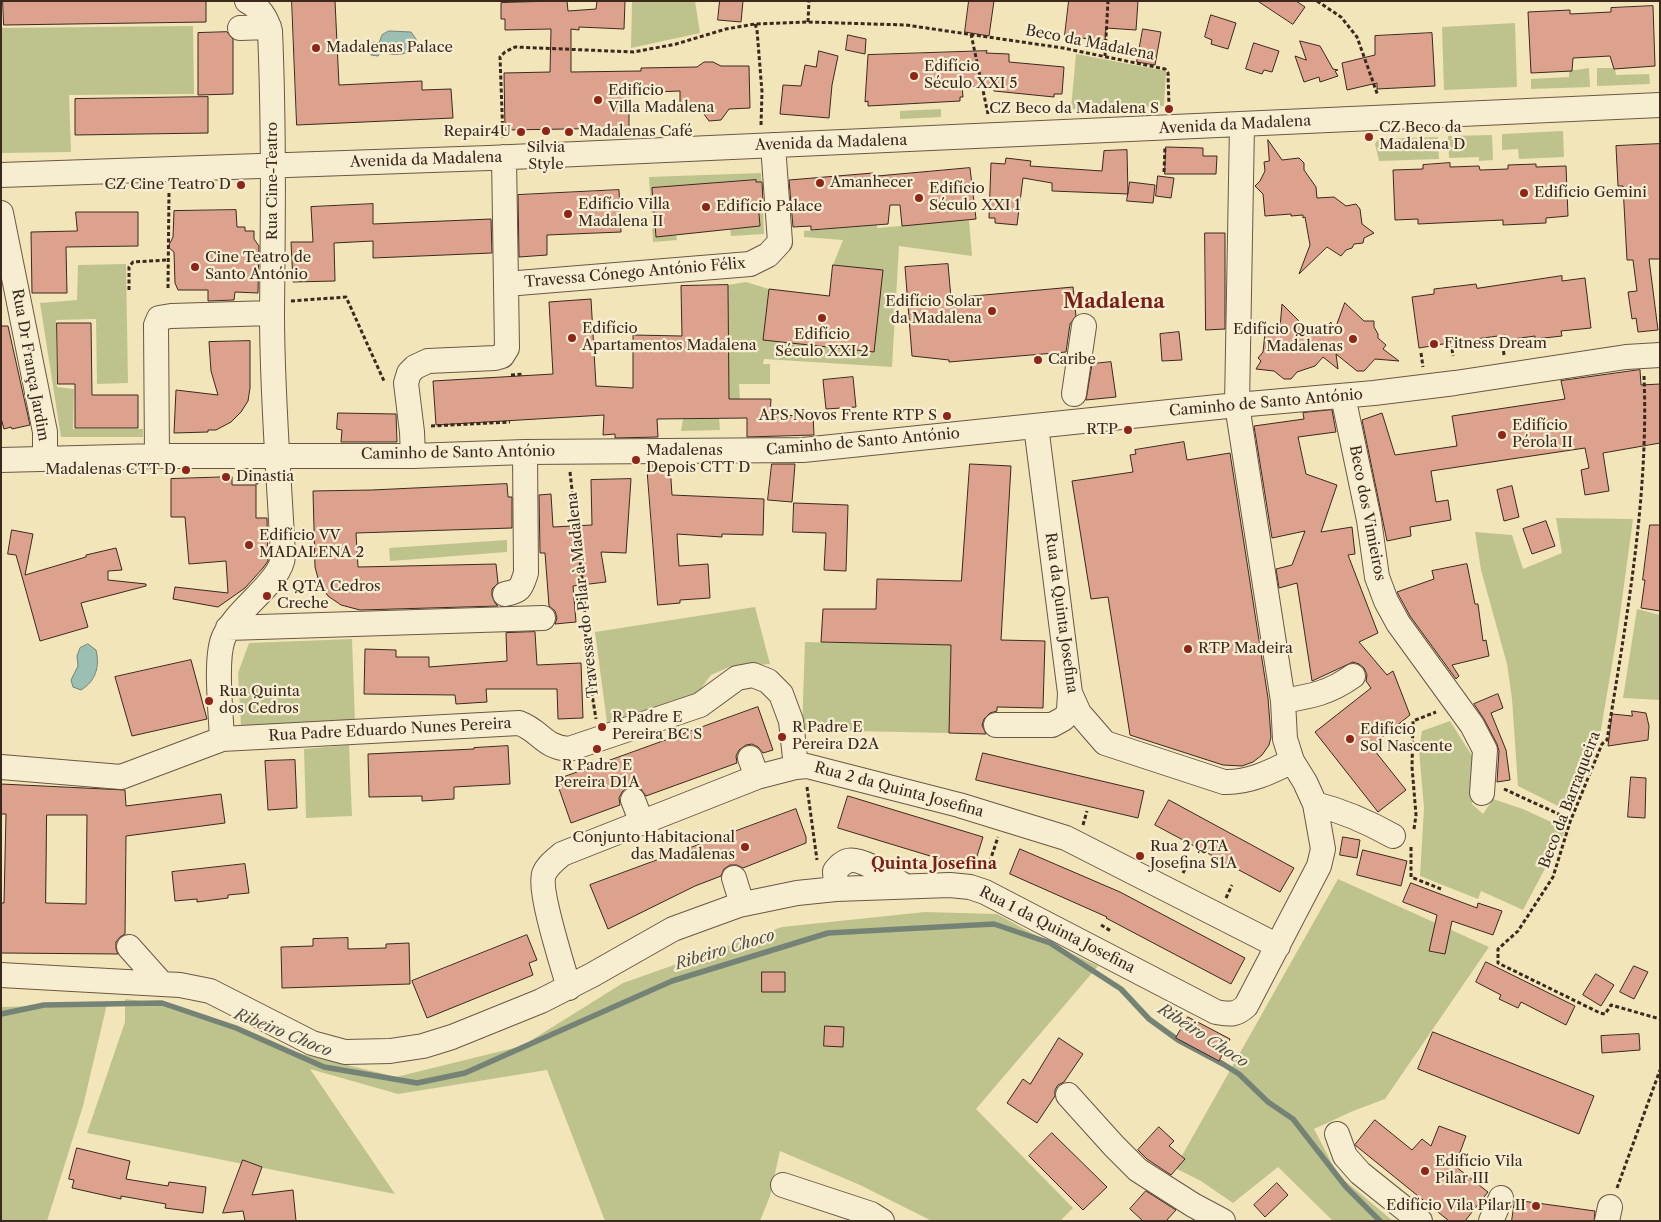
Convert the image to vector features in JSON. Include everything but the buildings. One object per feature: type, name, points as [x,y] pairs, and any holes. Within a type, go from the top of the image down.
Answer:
[{"type":"street","name":"Rua Cine-Teatro","points":[[247,1],[254,4],[265,16],[268,27],[272,88],[278,307],[276,456]]},
{"type":"street","points":[[240,28],[268,27]]},
{"type":"street","name":"Avenida da Madalena","points":[[1,175],[273,166],[504,148],[767,136],[1242,125],[1660,105]]},
{"type":"street","points":[[1242,125],[1236,405],[1285,739],[1292,761],[1316,804],[1323,848],[1319,866],[1278,946]]},
{"type":"street","name":"Travessa Cónego António Félix","points":[[506,284],[750,264],[768,255],[780,242],[767,136]]},
{"type":"street","points":[[413,456],[406,383],[409,373],[416,366],[428,361],[495,358],[502,356],[507,348],[504,148]]},
{"type":"street","name":"Rua Dr França Jardim","points":[[1,213],[45,432],[45,459]]},
{"type":"street","points":[[156,456],[156,325],[159,318],[278,307]]},
{"type":"street","points":[[1074,394],[1084,326]]},
{"type":"street","name":"Caminho de Santo António","points":[[1,460],[156,456],[413,456],[570,451],[803,450],[1236,405],[1343,396],[1455,383],[1626,357],[1652,363]]},
{"type":"street","name":"Beco dos Vimieiros","points":[[1343,396],[1369,520],[1377,577],[1398,623],[1472,725],[1485,750],[1482,787]]},
{"type":"street","name":"Rua da Quinta Josefina","points":[[1036,426],[1070,693],[1079,713],[1105,743]]},
{"type":"street","points":[[505,594],[517,592],[521,588],[526,573],[525,452]]},
{"type":"street","points":[[1,767],[121,777],[222,739],[220,648],[228,628],[235,618],[278,573],[283,562],[280,489],[276,456]]},
{"type":"street","points":[[228,628],[543,618]]},
{"type":"street","name":"Rua Padre Eduardo Nunes Pereira","points":[[222,739],[519,723],[530,727],[546,743],[557,748],[568,749],[700,705],[737,678],[753,675],[768,681],[781,694],[791,721],[801,773]]},
{"type":"street","points":[[1278,698],[1319,694],[1341,685],[1353,676]]},
{"type":"street","points":[[1052,725],[1067,715],[1070,693]]},
{"type":"street","points":[[996,725],[1052,725],[1094,741],[1224,782],[1234,782],[1260,776],[1292,761]]},
{"type":"street","name":"Rua 2 da Quinta Josefina","points":[[569,988],[542,891],[544,874],[552,863],[562,854],[642,823],[753,768],[801,773],[807,766],[959,805],[1066,838],[1278,946]]},
{"type":"street","points":[[634,800],[642,823]]},
{"type":"street","points":[[1316,804],[1333,808],[1363,820],[1402,840]]},
{"type":"street","points":[[734,878],[742,904]]},
{"type":"street","name":"Rua 1 da Quinta Josefina","points":[[1,975],[180,985],[210,991],[312,1043],[345,1052],[367,1052],[423,1046],[452,1037],[569,988],[673,929],[742,904],[798,893],[836,889],[905,886],[950,885],[970,887],[985,892],[1216,1012],[1228,1014],[1239,1013],[1246,1006],[1278,946]]},
{"type":"street","points":[[128,947],[162,984]]},
{"type":"street","points":[[1068,1095],[1138,1170],[1193,1205],[1223,1221]]},
{"type":"street","points":[[1337,1134],[1345,1156],[1360,1173],[1420,1221]]},
{"type":"street","points":[[783,1185],[871,1214],[882,1221]]},
{"type":"street","points":[[1491,1221],[1502,1198]]},
{"type":"path","points":[[808,22],[810,1]]},
{"type":"path","points":[[1105,56],[1108,1]]},
{"type":"path","points":[[1317,1],[1341,17],[1357,37],[1379,99]]},
{"type":"path","name":"Beco da Madalena","points":[[504,148],[500,58],[505,52],[515,47],[634,52],[676,44],[726,29],[755,24],[808,22],[906,25],[1105,56],[1165,69],[1168,73],[1169,108]]},
{"type":"path","points":[[755,24],[767,136]]},
{"type":"path","points":[[971,34],[988,116]]},
{"type":"path","points":[[1164,146],[1164,172]]},
{"type":"path","points":[[168,288],[169,187]]},
{"type":"path","points":[[129,290],[129,267],[133,262],[168,260]]},
{"type":"path","points":[[278,307],[346,298],[387,386]]},
{"type":"path","points":[[1452,349],[1453,356]]},
{"type":"path","points":[[1421,353],[1424,372]]},
{"type":"path","name":"Beco da Barraqueira","points":[[1652,363],[1630,598],[1607,740],[1602,744],[1570,822],[1553,876],[1518,931],[1498,949],[1498,963],[1600,1013],[1605,1014],[1611,1004],[1660,1019]]},
{"type":"path","points":[[504,376],[523,374]]},
{"type":"path","points":[[431,417],[430,426],[510,421],[510,430]]},
{"type":"path","name":"Travessa do Pilar à Madalena","points":[[570,451],[569,462],[584,596],[587,663],[599,739]]},
{"type":"path","points":[[1441,889],[1411,877],[1402,840],[1416,815],[1412,767],[1413,721],[1457,704]]},
{"type":"path","points":[[801,773],[817,862]]},
{"type":"path","points":[[1482,787],[1557,814],[1570,822]]},
{"type":"path","points":[[997,864],[990,861],[998,836]]},
{"type":"path","points":[[1226,898],[1232,885]]},
{"type":"path","points":[[1101,925],[1111,931]]},
{"type":"path","points":[[1609,1214],[1660,1070]]},
{"type":"green space","points":[[632,1],[695,1],[700,33],[631,48]]},
{"type":"green space","points":[[1515,23],[1517,87],[1444,90],[1442,27]]},
{"type":"green space","points":[[193,26],[194,94],[69,95],[71,152],[1,153],[1,28]]},
{"type":"green space","points":[[1076,54],[1166,71],[1164,106],[1071,109]]},
{"type":"green space","points":[[1589,68],[1590,87],[1531,89],[1531,79],[1569,77],[1569,71]]},
{"type":"green space","points":[[1597,68],[1613,68],[1616,75],[1649,74],[1650,84],[1597,86]]},
{"type":"green space","points":[[941,109],[941,117],[900,119],[900,111]]},
{"type":"green space","points":[[1563,131],[1564,157],[1519,159],[1518,149],[1502,150],[1502,134]]},
{"type":"green space","points":[[1492,135],[1493,160],[1479,161],[1479,157],[1449,158],[1448,136]]},
{"type":"green space","points":[[1438,137],[1439,159],[1379,161],[1375,144],[1378,139]]},
{"type":"green space","points":[[761,173],[764,234],[731,236],[730,229],[760,226],[756,180],[652,189],[656,236],[676,235],[677,240],[653,242],[649,177]]},
{"type":"green space","points":[[969,220],[972,256],[899,246],[892,367],[764,359],[763,364],[770,364],[770,384],[739,384],[741,417],[729,418],[728,285],[746,282],[769,289],[763,340],[883,270],[833,265],[843,240],[804,237],[804,231],[877,225],[877,228]]},
{"type":"green space","points":[[126,264],[128,383],[97,384],[96,319],[56,320],[57,387],[74,389],[73,429],[143,429],[143,437],[61,437],[40,303],[77,300],[78,265]]},
{"type":"green space","points":[[719,418],[720,430],[681,431],[683,419]]},
{"type":"green space","points":[[1556,518],[1633,519],[1618,629],[1599,741],[1568,811],[1518,786],[1512,699],[1507,664],[1481,570],[1475,532],[1512,535],[1523,569],[1562,553]]},
{"type":"green space","points":[[507,540],[507,552],[390,561],[389,548]]},
{"type":"green space","points":[[755,607],[770,664],[729,667],[711,675],[690,703],[608,730],[595,632]]},
{"type":"green space","points":[[1637,609],[1660,615],[1660,700],[1623,698]]},
{"type":"green space","points":[[352,639],[355,722],[241,726],[238,673],[249,643]]},
{"type":"green space","points":[[805,642],[951,645],[949,733],[802,730]]},
{"type":"green space","points":[[1450,721],[1476,762],[1472,804],[1483,814],[1493,799],[1523,809],[1566,829],[1523,910],[1481,891],[1478,899],[1420,876],[1424,808],[1419,750],[1422,731]]},
{"type":"green space","points":[[349,745],[352,816],[306,818],[304,749]]},
{"type":"green space","points":[[1338,879],[1489,947],[1385,1099],[1314,1129],[1338,1175],[1393,1221],[1333,1221],[1278,1167],[1233,1203],[1201,1181],[1175,1168]]},
{"type":"green space","points":[[925,912],[997,914],[1053,945],[1098,966],[976,1109],[1073,1208],[1060,1221],[932,1221],[860,1185],[780,1151],[770,1196],[760,1221],[605,1221],[547,1070],[398,1094],[310,1069],[395,1194],[87,1133],[125,1022],[125,999],[176,1005],[290,1051],[396,1077],[522,1046],[623,983],[782,927]]},
{"type":"green space","points":[[107,1004],[83,1106],[47,1221],[1,1221],[1,1007]]},
{"type":"water","points":[[389,31],[411,32],[416,39],[416,47],[409,52],[400,54],[390,54],[382,51],[378,56],[371,55],[368,49],[370,44],[374,42],[379,43],[382,35]]},
{"type":"water","points":[[88,644],[96,650],[97,667],[93,678],[81,690],[73,687],[71,680],[78,666],[77,656],[80,648]]},
{"type":"waterway","name":"Ribeiro Choco","points":[[1,1014],[44,1005],[162,1003],[236,1028],[324,1067],[417,1083],[465,1073],[672,981],[828,933],[994,924],[1050,943],[1121,989],[1149,1019],[1178,1040],[1239,1074],[1268,1102],[1293,1119],[1346,1187],[1380,1221]]},
{"type":"place","name":"Madalenas Palace","points":[[316,48]]},
{"type":"place","name":"Edifício Século XXI 5","points":[[914,76]]},
{"type":"place","name":"Edifício Villa Madalena","points":[[598,100]]},
{"type":"place","name":"CZ Beco da Madalena S","points":[[1169,109]]},
{"type":"place","name":"Silvia Style","points":[[546,131]]},
{"type":"place","name":"Repair4U","points":[[521,132]]},
{"type":"place","name":"Madalenas Café","points":[[569,132]]},
{"type":"place","name":"CZ Beco da Madalena D","points":[[1369,137]]},
{"type":"place","name":"Amanhecer","points":[[820,183]]},
{"type":"place","name":"CZ Cine Teatro D","points":[[241,185]]},
{"type":"place","name":"Edifício Gemini","points":[[1524,193]]},
{"type":"place","name":"Edifício Século XXI 1","points":[[919,198]]},
{"type":"place","name":"Edifício Palace","points":[[706,207]]},
{"type":"place","name":"Edifício Villa Madalena II","points":[[568,214]]},
{"type":"place","name":"Cine Teatro de Santo António","points":[[195,267]]},
{"type":"place","name":"Edifício Solar da Madalena","points":[[992,311]]},
{"type":"place","name":"Edifício Século XXI 2","points":[[822,318]]},
{"type":"place","name":"Edifício Apartamentos Madalena","points":[[572,338]]},
{"type":"place","name":"Edifício Quatro Madalenas","points":[[1353,339]]},
{"type":"place","name":"Fitness Dream","points":[[1434,344]]},
{"type":"place","name":"Caribe","points":[[1038,360]]},
{"type":"place","name":"APS Novos Frente RTP S","points":[[947,416]]},
{"type":"place","name":"RTP","points":[[1128,430]]},
{"type":"place","name":"Edifício Pérola II","points":[[1502,435]]},
{"type":"place","name":"Madalenas Depois CTT D","points":[[636,460]]},
{"type":"place","name":"Madalenas CTT D","points":[[186,470]]},
{"type":"place","name":"Dinastia","points":[[226,477]]},
{"type":"place","name":"Edifício VV MADALENA 2","points":[[249,545]]},
{"type":"place","name":"R QTA Cedros Creche","points":[[267,596]]},
{"type":"place","name":"RTP Madeira","points":[[1188,649]]},
{"type":"place","name":"Rua Quinta dos Cedros","points":[[209,701]]},
{"type":"place","name":"R Padre E Pereira BC S","points":[[602,727]]},
{"type":"place","name":"R Padre E Pereira D2A","points":[[782,737]]},
{"type":"place","name":"Edifício Sol Nascente","points":[[1350,739]]},
{"type":"place","name":"R Padre E Pereira D1A","points":[[597,749]]},
{"type":"place","name":"Conjunto Habitacional das Madalenas","points":[[745,847]]},
{"type":"place","name":"Rua 2 QTA Josefina S1A","points":[[1140,856]]},
{"type":"place","name":"Edifício Vila Pilar III","points":[[1425,1171]]},
{"type":"place","name":"Edifício Vila Pilar II","points":[[1536,1206]]},
{"type":"district","name":"Madalena","points":[[1114,302]]},
{"type":"district","name":"Quinta Josefina","points":[[934,864]]}]
